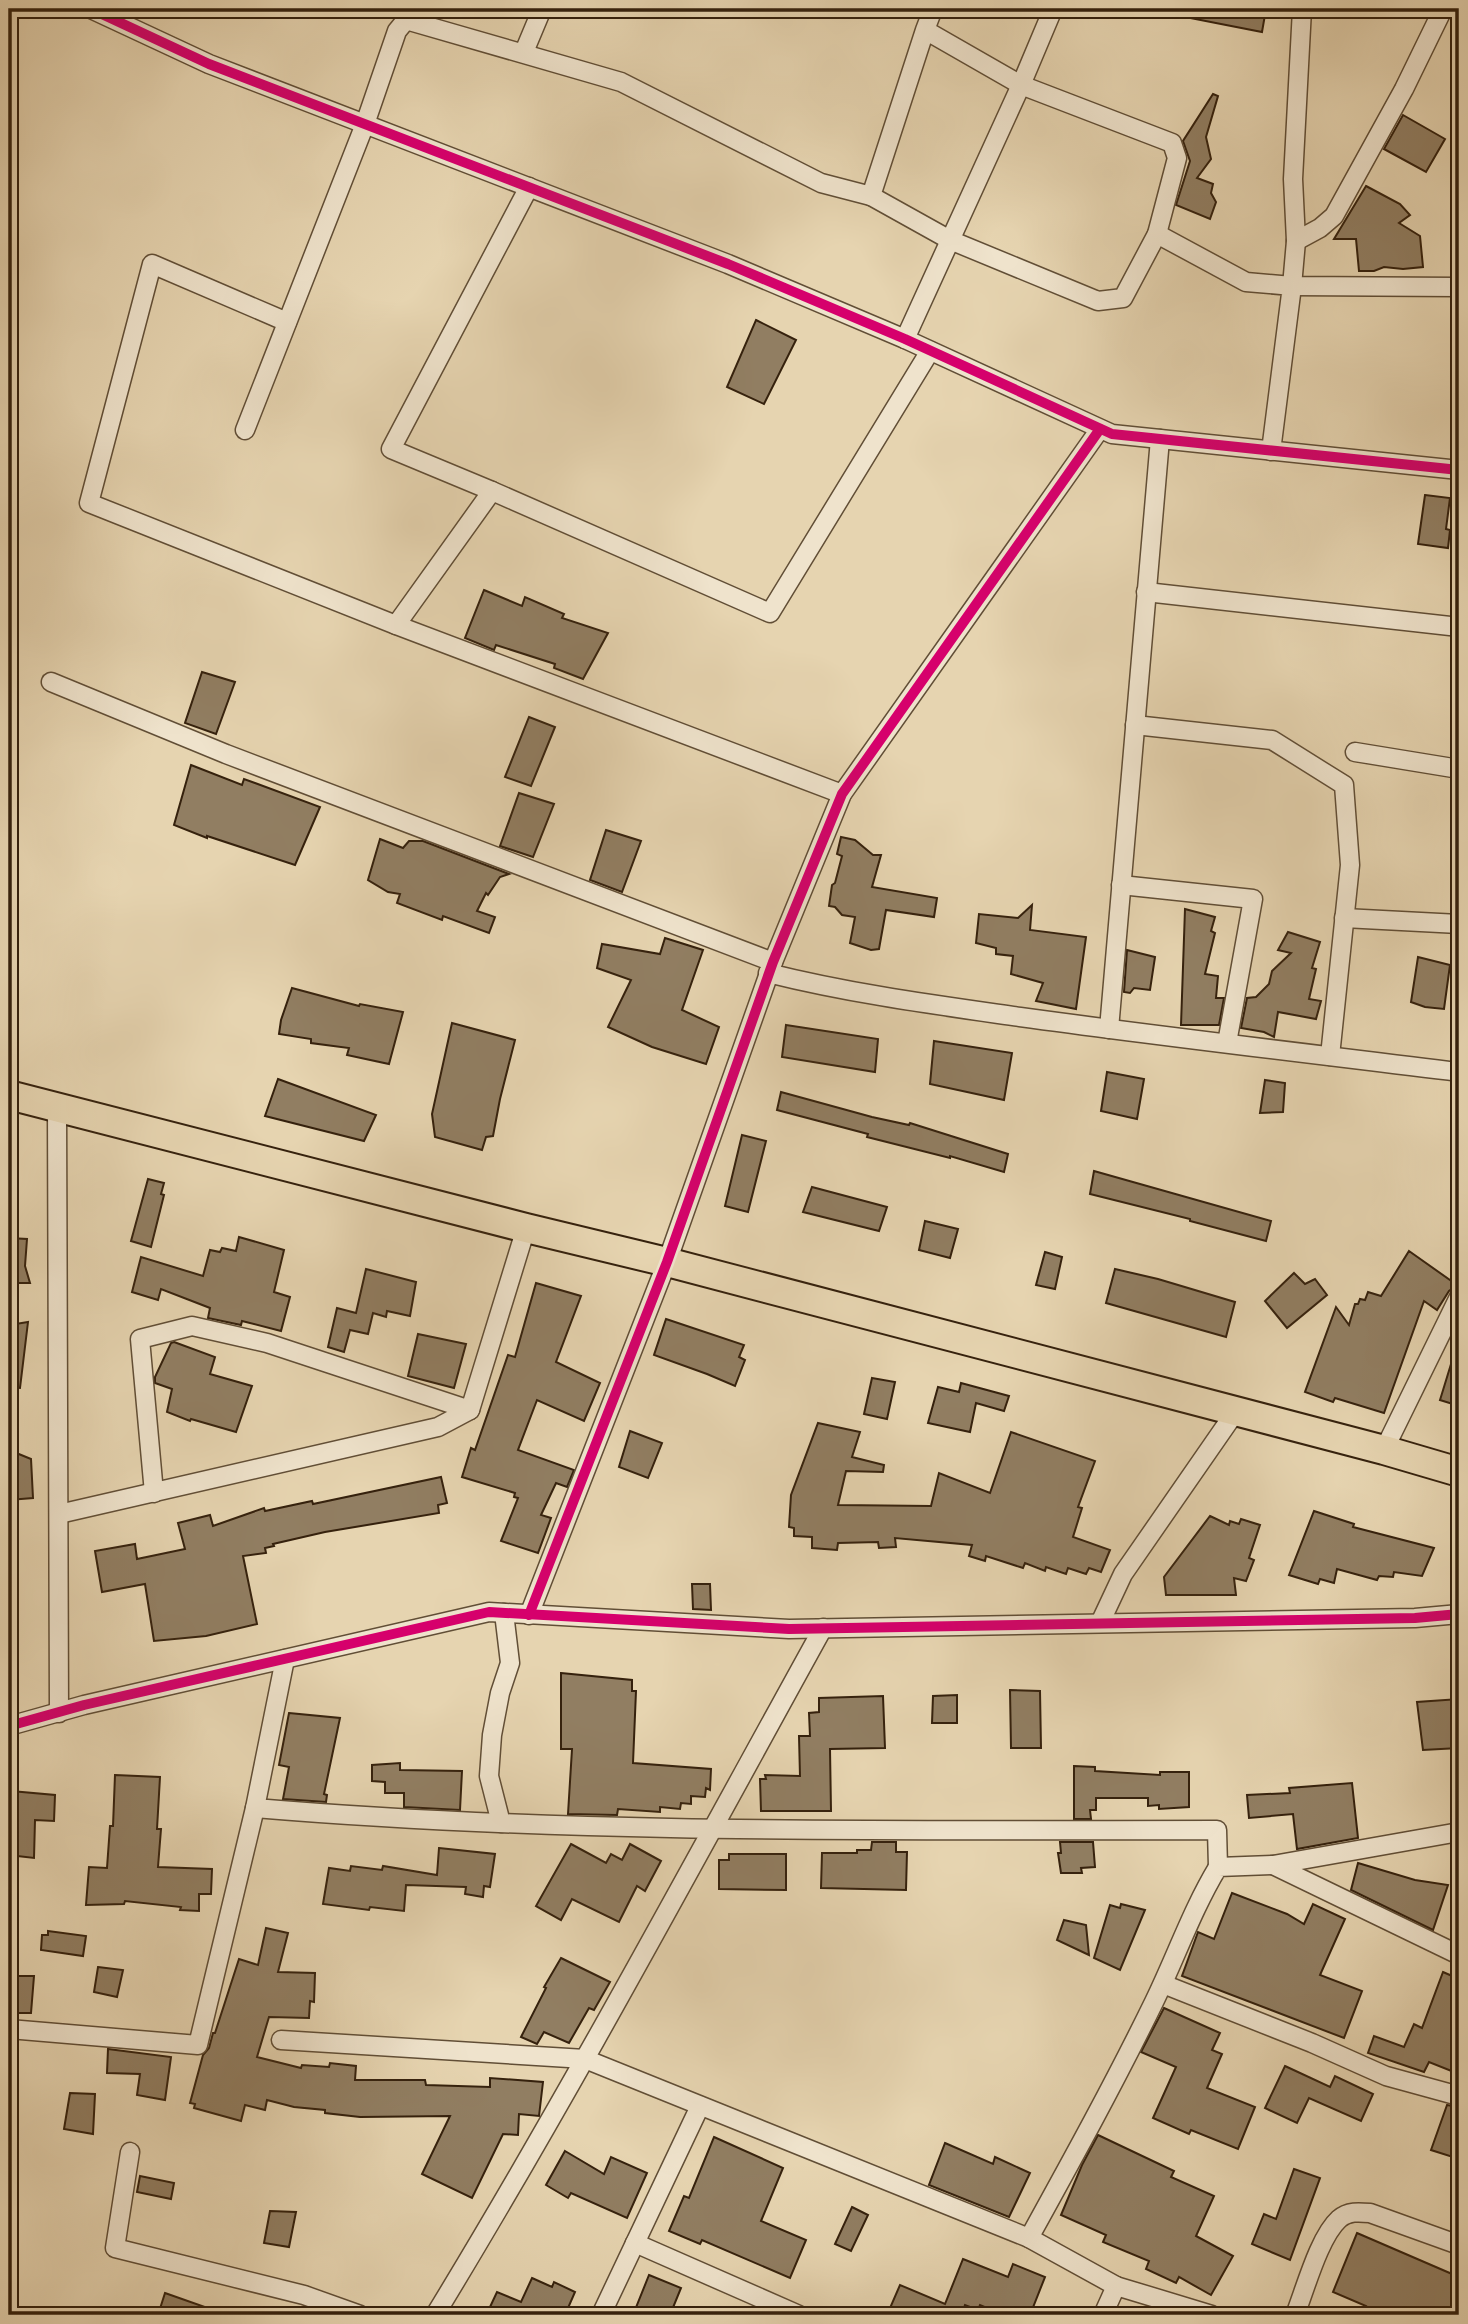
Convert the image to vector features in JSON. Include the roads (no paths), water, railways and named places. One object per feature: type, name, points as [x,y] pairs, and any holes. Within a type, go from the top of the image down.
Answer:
[{"type":"main road","points":[[9,1095],[667,1262],[1236,1410],[1459,1472]]},
{"type":"street","points":[[91,9],[209,64],[727,264],[930,351],[1112,435],[1459,470]]},
{"type":"street","points":[[524,52],[542,9]]},
{"type":"street","points":[[871,196],[933,9]]},
{"type":"street","points":[[905,340],[1021,86],[1053,9]]},
{"type":"street","points":[[1271,451],[1296,241],[1293,179],[1302,9]]},
{"type":"street","points":[[1296,241],[1320,228],[1334,216],[1404,89],[1443,9]]},
{"type":"street","points":[[245,430],[365,124],[397,31],[408,15],[621,82],[821,183],[871,196],[950,240],[1098,302],[1123,298],[1157,234],[1177,158],[1172,143],[1021,86],[925,30]]},
{"type":"street","points":[[529,187],[391,449],[770,613],[930,351]]},
{"type":"street","points":[[1157,234],[1246,282],[1292,286],[1459,287]]},
{"type":"street","points":[[287,322],[152,264],[89,503],[396,625],[842,794]]},
{"type":"street","points":[[529,1615],[667,1262],[771,968],[842,794],[1100,429]]},
{"type":"street","points":[[1108,1029],[1160,439]]},
{"type":"street","points":[[396,625],[492,491]]},
{"type":"street","points":[[1146,592],[1459,627]]},
{"type":"street","points":[[51,682],[226,754],[771,968],[875,996],[1108,1029],[1459,1072]]},
{"type":"street","points":[[1135,725],[1272,740],[1343,785],[1350,865],[1330,1056]]},
{"type":"street","points":[[1355,752],[1459,769]]},
{"type":"street","points":[[1121,885],[1253,900],[1227,1043]]},
{"type":"street","points":[[1345,918],[1459,923]]},
{"type":"street","points":[[57,1107],[59,1713]]},
{"type":"street","points":[[59,1514],[438,1427],[470,1410],[526,1228]]},
{"type":"street","points":[[1384,1450],[1459,1297]]},
{"type":"street","points":[[154,1493],[141,1339],[192,1326],[267,1343],[470,1410]]},
{"type":"street","points":[[1100,1623],[1123,1574],[1236,1410]]},
{"type":"street","points":[[9,1726],[84,1705],[489,1612],[789,1629],[1415,1618],[1459,1614]]},
{"type":"street","points":[[501,1823],[489,1776],[492,1735],[500,1693],[510,1663],[504,1613]]},
{"type":"street","points":[[435,2315],[509,2193],[585,2059],[823,1628]]},
{"type":"street","points":[[9,2029],[198,2045],[255,1808],[285,1659]]},
{"type":"street","points":[[255,1808],[501,1823],[712,1830],[1217,1830],[1218,1867],[1201,1895],[1163,1984],[1114,2082],[1029,2238]]},
{"type":"street","points":[[1218,1867],[1273,1865],[1459,1832]]},
{"type":"street","points":[[1273,1865],[1459,1955]]},
{"type":"street","points":[[1163,1984],[1312,2043],[1386,2076],[1459,2096]]},
{"type":"street","points":[[281,2040],[585,2059],[1029,2238],[1116,2286],[1212,2315]]},
{"type":"street","points":[[601,2315],[700,2106]]},
{"type":"street","points":[[130,2152],[115,2248],[304,2295],[360,2315]]},
{"type":"street","points":[[1295,2315],[1325,2238],[1339,2218],[1354,2211],[1370,2213],[1459,2245]]},
{"type":"street","points":[[635,2243],[799,2315]]},
{"type":"street","points":[[1103,2315],[1116,2286]]}]
